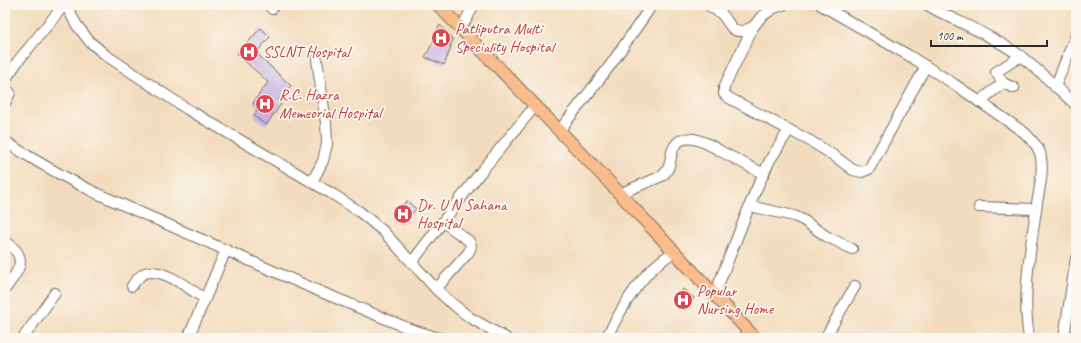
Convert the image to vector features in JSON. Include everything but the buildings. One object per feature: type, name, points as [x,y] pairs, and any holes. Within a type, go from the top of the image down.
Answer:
[{"type":"main road","points":[[438,5],[755,338]]},
{"type":"street","points":[[5,80],[18,61],[65,5],[76,24],[90,42],[107,56],[187,109],[312,182],[360,212],[383,231],[436,289],[449,301],[469,317],[500,337]]},
{"type":"street","points":[[461,29],[474,5]]},
{"type":"street","points":[[559,131],[609,67],[652,5]]},
{"type":"street","points":[[708,5],[722,14],[732,28],[737,31],[743,31],[753,27]]},
{"type":"street","points":[[782,5],[774,8],[761,17],[753,27],[724,87],[724,94],[728,98],[828,152],[853,170],[862,172],[869,169],[926,66]]},
{"type":"street","points":[[821,5],[926,66],[1025,133],[1036,145],[1041,157],[1042,173],[1036,209],[1026,303],[1029,338]]},
{"type":"street","points":[[927,5],[947,17],[990,36],[1021,56],[1076,105]]},
{"type":"street","points":[[1055,87],[1076,35]]},
{"type":"street","points":[[1014,88],[1003,83],[996,72],[1021,56]]},
{"type":"street","points":[[312,182],[323,161],[326,144],[326,123],[317,60]]},
{"type":"street","points":[[979,102],[1003,83]]},
{"type":"street","points":[[5,87],[10,93],[5,103]]},
{"type":"street","points":[[412,262],[535,106]]},
{"type":"street","points":[[714,296],[770,160],[789,130]]},
{"type":"street","points":[[619,194],[662,176],[670,165],[673,148],[677,142],[685,139],[695,139],[709,145],[764,174]]},
{"type":"street","points":[[5,142],[69,180],[314,289],[408,333],[439,338]]},
{"type":"street","points":[[750,206],[794,216],[803,220],[826,236],[852,249]]},
{"type":"street","points":[[979,207],[1036,209]]},
{"type":"street","points":[[436,289],[471,248],[469,241],[443,222]]},
{"type":"street","points":[[5,241],[17,250],[20,258],[20,265],[17,273],[5,289]]},
{"type":"street","points":[[188,338],[226,250]]},
{"type":"street","points":[[606,338],[640,282],[652,268],[674,252]]},
{"type":"street","points":[[1064,338],[1076,258]]},
{"type":"street","points":[[132,286],[146,273],[162,273],[205,298]]},
{"type":"street","points":[[825,338],[855,286]]},
{"type":"street","points":[[23,338],[55,293]]},
{"type":"place","name":"Patliputra Multi Speciality Hospital","points":[[441,38]]},
{"type":"place","name":"SSLNT Hospital","points":[[249,52]]},
{"type":"place","name":"R.C. Hazra Memeorial Hospital","points":[[265,104]]},
{"type":"place","name":"Dr. U N Sahana Hospital","points":[[403,214]]},
{"type":"place","name":"Popular Nursing Home","points":[[683,300]]}]
